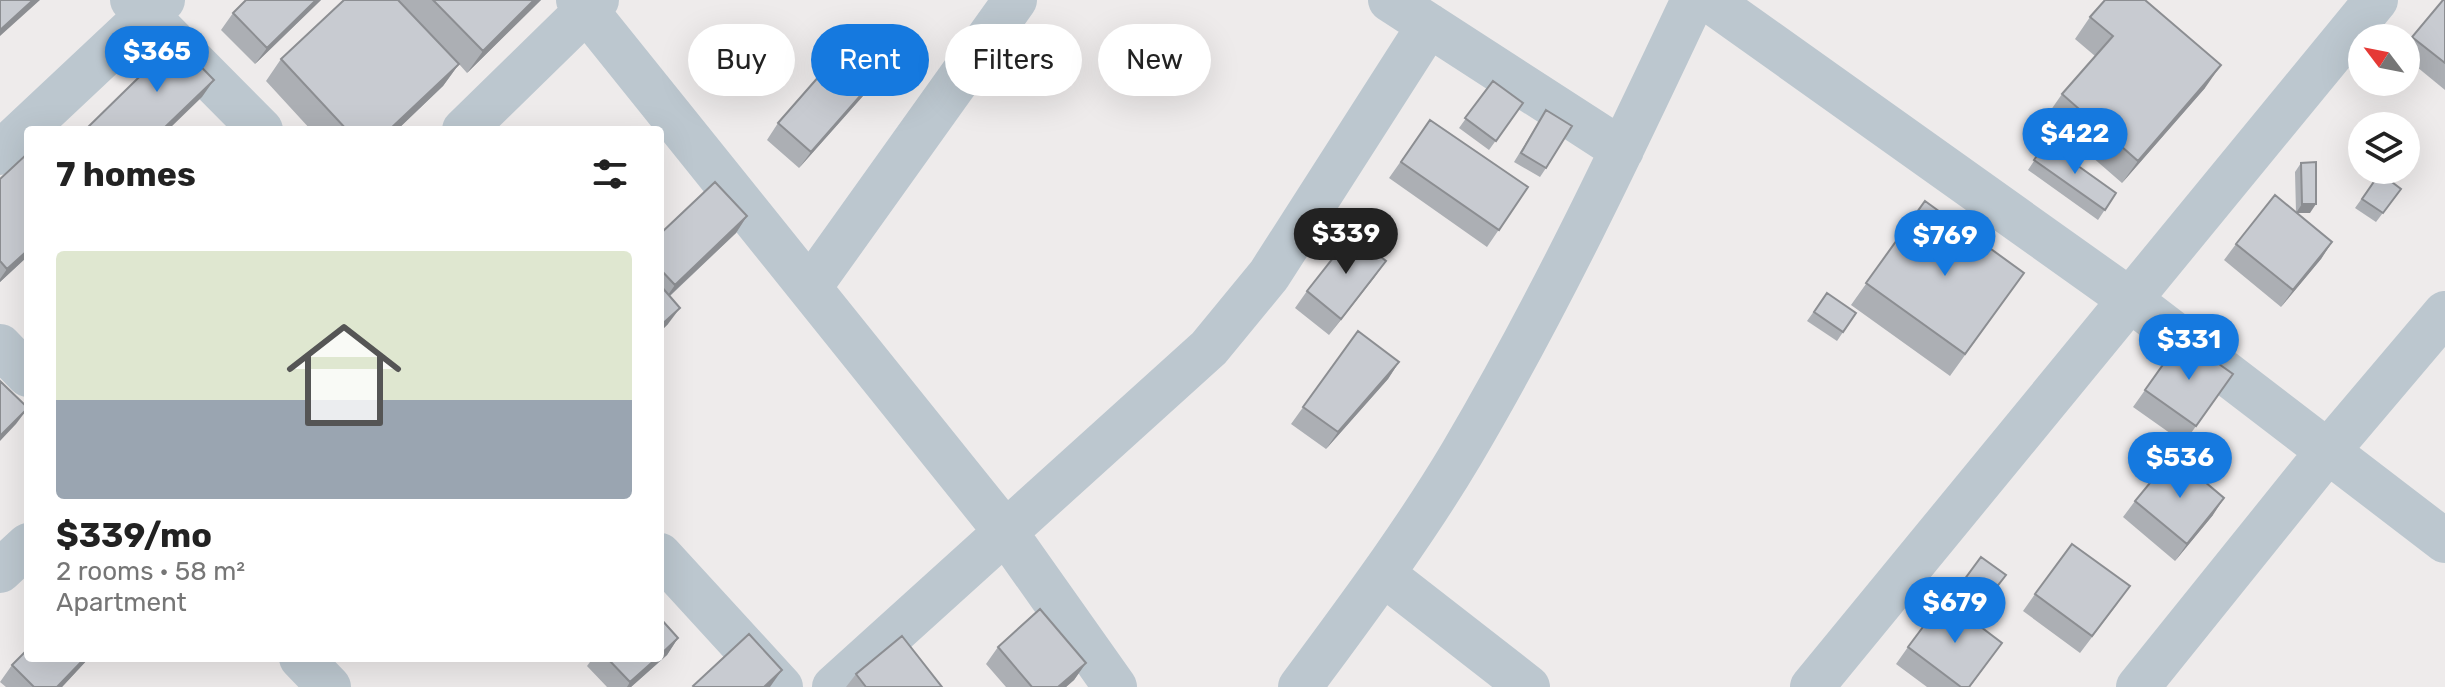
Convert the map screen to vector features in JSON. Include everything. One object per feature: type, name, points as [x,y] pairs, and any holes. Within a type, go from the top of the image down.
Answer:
[{"type":"street","points":[[1300,687],[1383,574],[1461,454],[1622,150],[1693,0]]},
{"type":"street","points":[[1709,0],[2129,299],[2445,541]]},
{"type":"street","points":[[1812,687],[2376,0]]},
{"type":"street","points":[[468,126],[587,4],[1004,530],[1115,687]]},
{"type":"street","points":[[27,126],[147,5],[257,126]]},
{"type":"street","points":[[810,287],[1000,6]]},
{"type":"street","points":[[834,687],[1004,530],[1198,359],[1227,328],[1269,275],[1410,9],[1622,150]]},
{"type":"street","points":[[0,153],[24,129]]},
{"type":"street","points":[[2138,687],[2328,451],[2445,313]]},
{"type":"street","points":[[0,346],[24,371]]},
{"type":"street","points":[[0,571],[24,549]]},
{"type":"street","points":[[664,559],[781,687]]},
{"type":"street","points":[[1383,574],[1528,687]]},
{"type":"street","points":[[305,662],[329,687]]},
{"type":"building","points":[[0,0],[33,0],[0,30]]},
{"type":"building","points":[[246,0],[316,0],[267,48],[233,13]]},
{"type":"building","points":[[344,0],[398,0],[459,64],[393,126],[343,126],[281,59]]},
{"type":"building","points":[[433,0],[534,0],[483,51]]},
{"type":"building","points":[[2105,0],[2145,0],[2221,65],[2138,161],[2062,94],[2113,36],[2090,17]]},
{"type":"building","points":[[2445,0],[2445,63],[2420,43],[2420,27]]},
{"type":"building","points":[[176,41],[214,80],[166,126],[89,126]]},
{"type":"building","points":[[1493,81],[1523,103],[1496,141],[1465,118]]},
{"type":"building","points":[[811,85],[811,96],[860,96],[811,152],[778,123]]},
{"type":"building","points":[[1546,110],[1572,126],[1546,168],[1521,153]]},
{"type":"building","points":[[1430,120],[1528,187],[1499,230],[1401,162]]},
{"type":"building","points":[[2046,143],[2116,193],[2105,210],[2034,160]]},
{"type":"building","points":[[24,157],[24,254],[7,269],[0,261],[0,179]]},
{"type":"building","points":[[2316,162],[2316,204],[2302,204],[2301,163]]},
{"type":"building","points":[[715,182],[747,216],[675,285],[664,273],[664,230]]},
{"type":"building","points":[[2372,184],[2394,184],[2401,189],[2383,213],[2362,199]]},
{"type":"building","points":[[2275,195],[2332,242],[2293,290],[2236,244]]},
{"type":"building","points":[[1925,201],[2024,273],[1965,354],[1866,283]]},
{"type":"building","points":[[1352,234],[1386,261],[1341,319],[1307,291]]},
{"type":"building","points":[[664,290],[680,308],[664,322]]},
{"type":"building","points":[[1827,293],[1856,313],[1843,332],[1814,312]]},
{"type":"building","points":[[1358,331],[1399,362],[1338,432],[1303,407]]},
{"type":"building","points":[[2182,338],[2233,374],[2196,426],[2145,390]]},
{"type":"building","points":[[0,381],[24,404],[24,412],[0,436]]},
{"type":"building","points":[[2173,455],[2224,498],[2187,544],[2135,501]]},
{"type":"building","points":[[2072,544],[2130,586],[2092,636],[2035,594]]},
{"type":"building","points":[[1981,557],[2006,575],[1988,598],[1964,580]]},
{"type":"building","points":[[1944,599],[2002,643],[1969,687],[1961,687],[1908,647]]},
{"type":"building","points":[[1040,609],[1086,663],[1058,687],[1032,687],[998,647]]},
{"type":"building","points":[[664,622],[678,638],[664,651]]},
{"type":"building","points":[[749,634],[782,670],[764,687],[693,686]]},
{"type":"building","points":[[902,636],[942,687],[866,687],[856,674]]},
{"type":"building","points":[[24,653],[24,662],[81,662],[57,687],[34,687],[12,665]]},
{"type":"building","points":[[611,662],[652,662],[630,682]]}]
